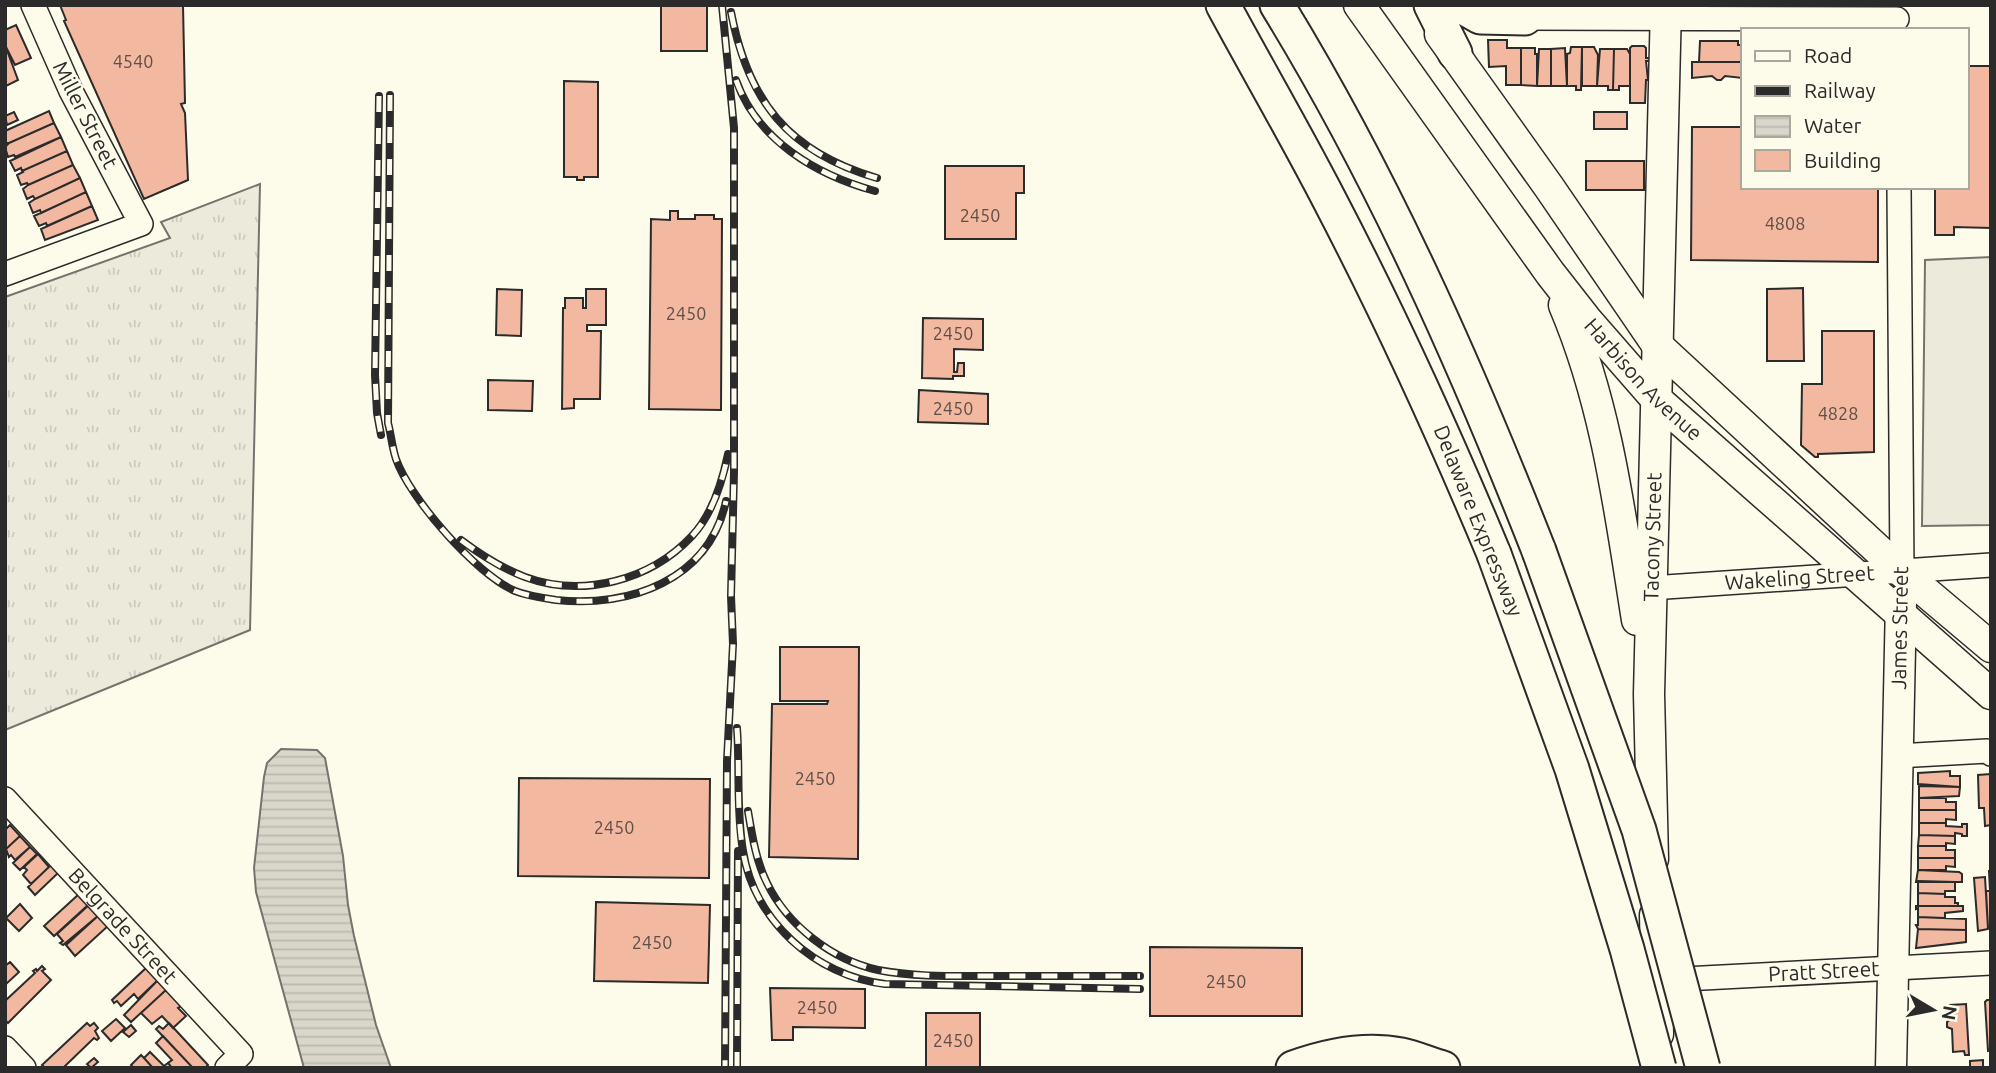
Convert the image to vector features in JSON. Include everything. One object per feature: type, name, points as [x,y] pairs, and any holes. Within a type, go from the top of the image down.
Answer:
[{"type":"highway","name":"Delaware Expressway","points":[[1223,5],[1374,287],[1439,425],[1494,554],[1572,769],[1627,949],[1659,1068]]},
{"type":"highway","name":"Delaware Expressway","points":[[1277,5],[1400,229],[1449,333],[1539,551],[1639,830],[1703,1068]]},
{"type":"highway","points":[[1431,5],[1455,53]]},
{"type":"highway","points":[[1459,5],[1480,17],[1511,12]]},
{"type":"highway","points":[[1293,1068],[1317,1059],[1360,1053],[1399,1055],[1443,1068]]},
{"type":"main road","name":"Harbison Avenue","points":[[1359,5],[1550,273],[1655,398],[1991,694]]},
{"type":"main road","name":"Harbison Avenue","points":[[1418,5],[1455,53],[1657,345],[1902,572],[1991,647]]},
{"type":"main road","name":"Tacony Street","points":[[1659,1068],[1649,694],[1666,12]]},
{"type":"main road","points":[[1550,273],[1578,338],[1601,415],[1649,694]]},
{"type":"main road","name":"James Street","points":[[1891,1068],[1902,572]]},
{"type":"street","name":"Miller Street","points":[[5,274],[141,224],[71,91],[33,5]]},
{"type":"street","points":[[1511,12],[1666,12],[1897,18]]},
{"type":"street","name":"James Street","points":[[1899,189],[1902,572]]},
{"type":"street","name":"Wakeling Street","points":[[1651,588],[1991,565]]},
{"type":"street","points":[[1897,756],[1989,752]]},
{"type":"street","name":"Belgrade Street","points":[[5,799],[234,1061]]},
{"type":"street","name":"Pratt Street","points":[[1656,981],[1991,963]]},
{"type":"street","points":[[5,1048],[24,1068]]},
{"type":"green space","points":[[260,184],[250,630],[5,730],[5,297],[170,238],[161,222]]},
{"type":"shaded area","points":[[1991,257],[1991,525],[1922,526],[1925,260]]},
{"type":"water","points":[[281,749],[317,750],[325,758],[354,936],[376,1025],[391,1068],[304,1068],[256,892],[254,868],[267,763]]},
{"type":"building","points":[[60,5],[183,5],[185,103],[181,104],[185,113],[188,180],[144,199],[64,21],[66,20]]},
{"type":"building","points":[[661,5],[707,5],[707,51],[661,51]]},
{"type":"building","points":[[16,25],[31,58],[15,65],[5,45],[5,30]]},
{"type":"building","points":[[1488,40],[1507,40],[1507,48],[1521,48],[1521,85],[1506,85],[1506,66],[1489,67]]},
{"type":"building","points":[[1700,41],[1738,41],[1738,45],[1741,45],[1741,62],[1699,62]]},
{"type":"building","points":[[5,45],[18,80],[6,86],[5,84]]},
{"type":"building","points":[[1632,46],[1644,46],[1646,58],[1650,58],[1650,61],[1646,61],[1648,80],[1645,103],[1630,103]]},
{"type":"building","points":[[1571,47],[1582,47],[1581,90],[1576,90],[1576,86],[1567,86],[1567,54],[1570,53]]},
{"type":"building","points":[[1582,47],[1594,47],[1598,55],[1597,86],[1582,86]]},
{"type":"building","points":[[1521,48],[1535,48],[1537,86],[1521,85]]},
{"type":"building","points":[[1565,48],[1567,86],[1551,86],[1551,49]]},
{"type":"building","points":[[1539,49],[1551,49],[1551,86],[1537,86]]},
{"type":"building","points":[[1600,49],[1614,49],[1613,90],[1608,90],[1608,86],[1597,86]]},
{"type":"building","points":[[1614,49],[1627,49],[1630,54],[1630,86],[1619,86],[1619,90],[1613,90]]},
{"type":"building","points":[[1692,62],[1741,62],[1741,78],[1692,78]]},
{"type":"building","points":[[1968,66],[1991,66],[1991,228],[1954,227],[1954,235],[1935,235],[1935,189],[1968,189]]},
{"type":"building","points":[[564,81],[598,82],[598,177],[577,180],[577,177],[564,177]]},
{"type":"building","points":[[49,111],[54,123],[5,143],[5,131]]},
{"type":"building","points":[[14,112],[18,120],[7,125],[5,116]]},
{"type":"building","points":[[1594,112],[1627,112],[1627,129],[1594,129]]},
{"type":"building","points":[[54,123],[61,137],[15,157],[8,157],[5,147],[9,143]]},
{"type":"building","points":[[1692,127],[1741,127],[1741,189],[1878,189],[1878,262],[1691,260]]},
{"type":"building","points":[[61,137],[67,151],[22,171],[21,168],[15,171],[10,161]]},
{"type":"building","points":[[67,151],[73,165],[28,185],[21,185],[17,175],[22,171]]},
{"type":"building","points":[[1586,161],[1644,161],[1644,190],[1586,190]]},
{"type":"building","points":[[73,165],[80,178],[35,199],[33,196],[27,199],[23,189],[28,185]]},
{"type":"building","points":[[945,166],[1024,166],[1024,193],[1016,193],[1016,239],[945,239]]},
{"type":"building","points":[[80,178],[86,192],[41,213],[40,210],[33,213],[29,203]]},
{"type":"building","points":[[86,192],[92,206],[47,226],[46,223],[39,226],[34,216]]},
{"type":"building","points":[[92,206],[98,220],[45,240],[41,229]]},
{"type":"building","points":[[670,211],[678,211],[678,219],[714,215],[714,219],[722,219],[721,410],[649,409],[651,219],[670,220]]},
{"type":"building","points":[[1803,288],[1804,361],[1767,361],[1767,289]]},
{"type":"building","points":[[497,289],[522,290],[521,336],[496,335]]},
{"type":"building","points":[[586,289],[606,289],[606,325],[587,325],[587,331],[601,331],[600,399],[574,399],[574,408],[562,409],[565,298],[583,298],[583,308],[586,308]]},
{"type":"building","points":[[923,318],[983,319],[983,350],[954,349],[954,372],[957,372],[958,363],[964,363],[964,376],[953,376],[953,379],[922,378]]},
{"type":"building","points":[[1822,331],[1874,331],[1874,452],[1818,454],[1818,457],[1815,457],[1801,445],[1802,384],[1822,384]]},
{"type":"building","points":[[488,380],[533,381],[532,411],[488,410]]},
{"type":"building","points":[[919,390],[988,394],[988,424],[918,422]]},
{"type":"building","points":[[780,647],[859,647],[858,859],[769,857],[772,704],[827,704],[828,701],[780,701]]},
{"type":"building","points":[[1950,771],[1950,776],[1960,776],[1960,787],[1918,784],[1918,773]]},
{"type":"building","points":[[1990,774],[1991,825],[1985,826],[1984,808],[1979,808],[1978,775]]},
{"type":"building","points":[[519,778],[710,779],[709,878],[518,876]]},
{"type":"building","points":[[1919,786],[1960,787],[1959,796],[1919,798]]},
{"type":"building","points":[[1919,798],[1946,798],[1946,802],[1956,802],[1956,810],[1919,810]]},
{"type":"building","points":[[1919,810],[1956,810],[1956,820],[1946,819],[1946,823],[1919,823]]},
{"type":"building","points":[[1919,823],[1946,823],[1946,826],[1962,827],[1962,824],[1967,824],[1967,836],[1955,833],[1955,836],[1919,835]]},
{"type":"building","points":[[10,825],[20,836],[6,849],[5,830]]},
{"type":"building","points":[[1919,835],[1955,836],[1955,844],[1918,846]]},
{"type":"building","points":[[20,836],[30,847],[15,860],[11,855],[9,857],[6,849]]},
{"type":"building","points":[[1918,846],[1946,846],[1946,850],[1955,850],[1955,858],[1918,858]]},
{"type":"building","points":[[30,847],[37,854],[20,870],[13,863]]},
{"type":"building","points":[[38,854],[49,867],[31,884],[23,875],[27,870],[24,867]]},
{"type":"building","points":[[1918,858],[1955,858],[1955,867],[1946,866],[1946,870],[1918,870]]},
{"type":"building","points":[[51,865],[58,873],[35,895],[28,887]]},
{"type":"building","points":[[1918,870],[1959,872],[1962,874],[1962,882],[1916,882]]},
{"type":"building","points":[[1991,871],[1991,927],[1988,927],[1986,891],[1990,891]]},
{"type":"building","points":[[1985,877],[1988,929],[1978,931],[1974,878]]},
{"type":"building","points":[[1918,881],[1955,882],[1955,891],[1945,891],[1945,894],[1918,893]]},
{"type":"building","points":[[1918,893],[1955,897],[1958,906],[1918,906]]},
{"type":"building","points":[[79,894],[88,905],[54,936],[44,926]]},
{"type":"building","points":[[596,902],[710,905],[708,983],[594,981]]},
{"type":"building","points":[[20,904],[32,918],[19,931],[6,918]]},
{"type":"building","points":[[90,904],[99,915],[63,945],[60,943],[63,941],[57,934]]},
{"type":"building","points":[[1916,906],[1963,906],[1963,911],[1945,913],[1945,918],[1918,917]]},
{"type":"building","points":[[99,915],[108,926],[75,956],[66,945]]},
{"type":"building","points":[[1918,917],[1966,919],[1966,930],[1918,929]]},
{"type":"building","points":[[1918,929],[1966,930],[1966,942],[1916,948]]},
{"type":"building","points":[[1150,947],[1302,948],[1302,1016],[1150,1016]]},
{"type":"building","points":[[10,962],[19,972],[5,985],[5,966]]},
{"type":"building","points":[[42,966],[45,969],[42,971],[51,980],[8,1023],[5,1020],[5,1001],[35,973],[33,971]]},
{"type":"building","points":[[146,968],[158,980],[138,999],[134,994],[121,1006],[117,1001],[114,1003],[112,1000]]},
{"type":"building","points":[[158,980],[166,990],[131,1022],[124,1015]]},
{"type":"building","points":[[770,988],[865,989],[865,1028],[793,1027],[793,1040],[772,1040]]},
{"type":"building","points":[[166,990],[181,1006],[178,1008],[186,1016],[173,1028],[162,1016],[152,1024],[141,1013]]},
{"type":"building","points":[[1991,1000],[1991,1050],[1988,1051],[1985,1002]]},
{"type":"building","points":[[1966,1004],[1969,1055],[1965,1055],[1964,1051],[1953,1052],[1952,1029],[1947,1027],[1947,1022],[1951,1019],[1950,1005]]},
{"type":"building","points":[[926,1013],[980,1013],[980,1068],[926,1068]]},
{"type":"building","points":[[116,1019],[125,1028],[111,1041],[102,1031]]},
{"type":"building","points":[[87,1023],[90,1026],[94,1023],[98,1028],[95,1031],[99,1038],[97,1040],[94,1038],[63,1068],[45,1068],[42,1065]]},
{"type":"building","points":[[169,1023],[208,1065],[205,1068],[193,1068],[156,1029],[159,1026],[163,1029]]},
{"type":"building","points":[[131,1025],[136,1031],[129,1037],[123,1032]]},
{"type":"building","points":[[163,1036],[193,1068],[172,1068],[168,1063],[172,1060],[156,1043]]},
{"type":"building","points":[[150,1052],[164,1066],[168,1063],[172,1068],[153,1068],[144,1058]]},
{"type":"building","points":[[141,1055],[153,1068],[134,1068],[131,1065]]},
{"type":"building","points":[[94,1058],[98,1062],[91,1068],[87,1064]]},
{"type":"building","points":[[1983,1060],[1983,1068],[1970,1068],[1970,1061]]},
{"type":"railway","points":[[722,5],[734,128],[733,644],[727,761],[725,1068]]},
{"type":"railway","points":[[731,12],[748,72],[777,119],[796,138],[819,154],[877,178]]},
{"type":"railway","points":[[736,80],[758,120],[791,152],[831,175],[875,191]]},
{"type":"railway","points":[[390,95],[388,423],[396,459],[404,475],[446,534],[482,569],[515,591],[556,600],[611,599],[638,593],[662,583],[684,569],[703,551],[717,528],[726,501]]},
{"type":"railway","points":[[379,96],[375,375],[381,435]]},
{"type":"railway","points":[[461,540],[508,570],[547,583],[592,585],[636,574],[675,552],[699,528],[715,498],[728,454]]},
{"type":"railway","points":[[737,728],[740,820],[749,876],[760,900],[775,922],[792,941],[813,957],[835,970],[885,984],[1140,989]]},
{"type":"railway","points":[[748,811],[760,866],[776,898],[786,913],[813,939],[844,958],[878,970],[920,975],[1140,976]]},
{"type":"railway","points":[[737,1068],[738,851]]}]
